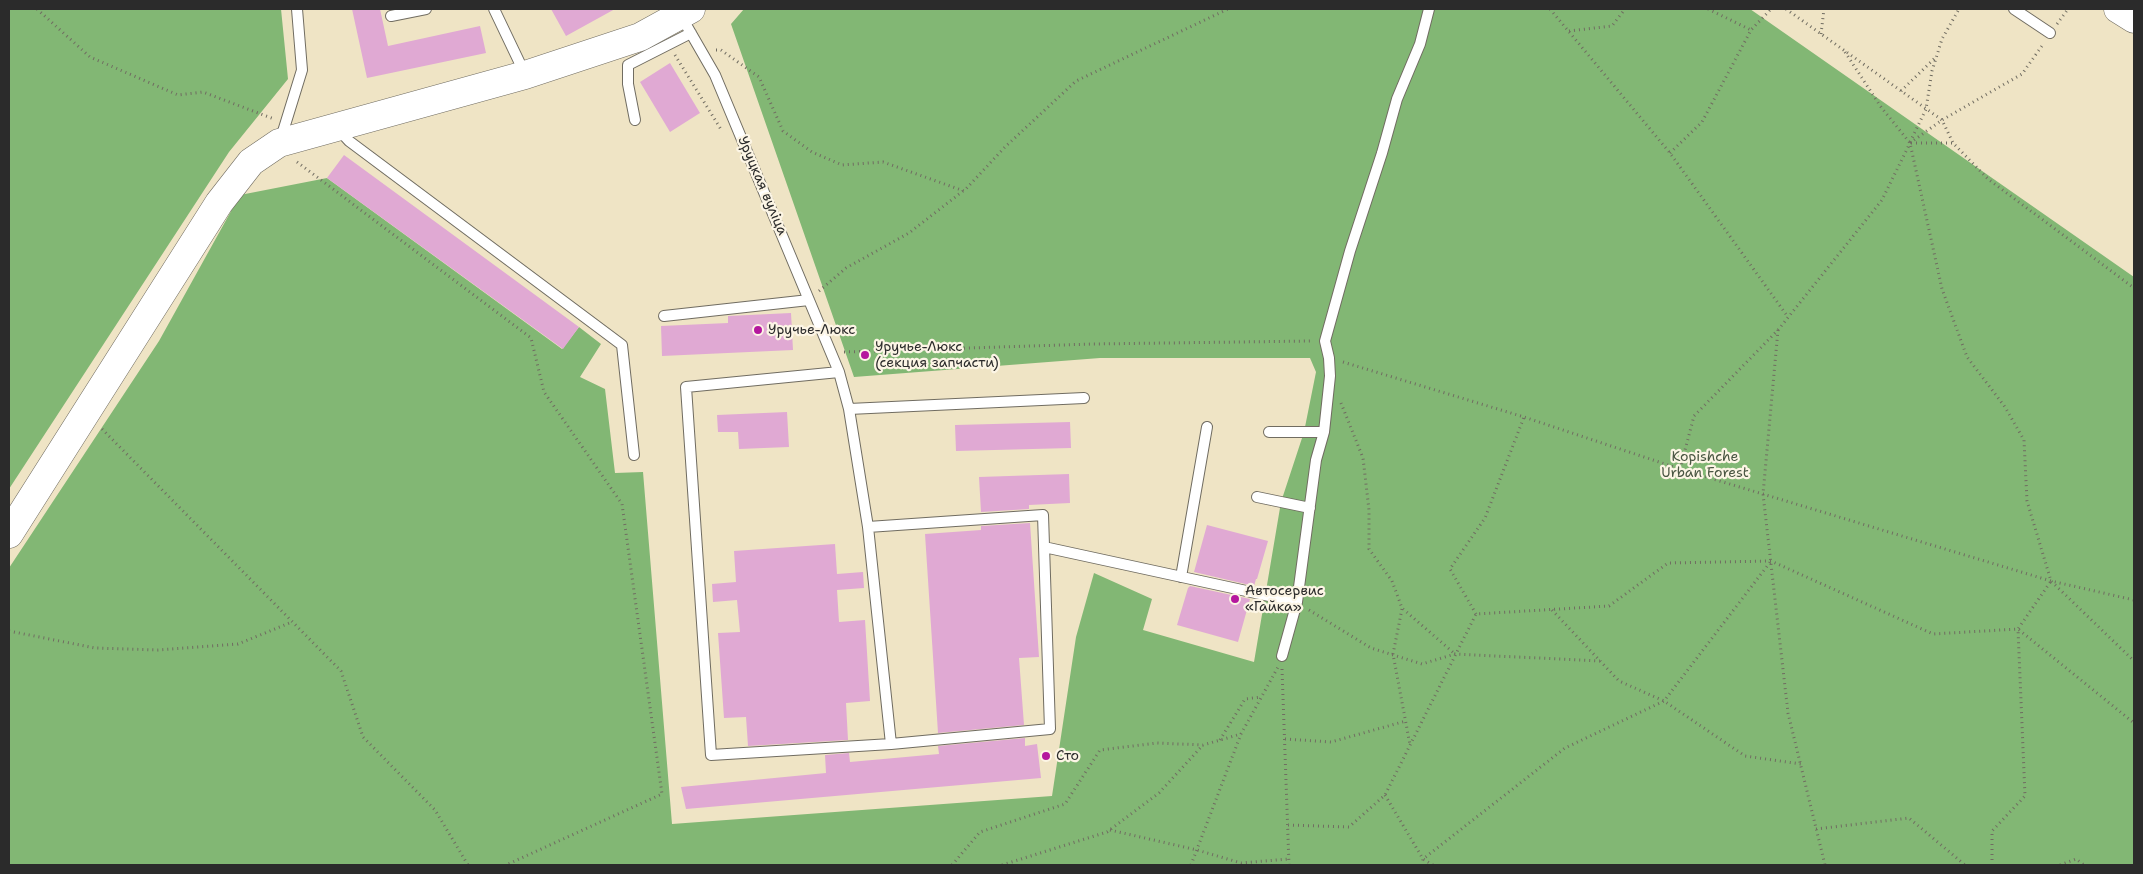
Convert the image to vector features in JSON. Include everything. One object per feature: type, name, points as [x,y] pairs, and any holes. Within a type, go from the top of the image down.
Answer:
[{"type":"street","points":[[2118,9],[2134,19]]},
{"type":"street","points":[[9,534],[224,196],[250,162],[283,134],[336,128],[525,75],[640,37],[687,19]]},
{"type":"lane","points":[[283,134],[302,70],[297,9]]},
{"type":"lane","points":[[391,16],[426,9]]},
{"type":"lane","points":[[494,9],[525,75]]},
{"type":"lane","points":[[1282,656],[1297,602],[1316,460],[1324,432],[1330,376],[1330,358],[1326,341],[1350,251],[1382,153],[1397,99],[1420,44],[1429,9]]},
{"type":"lane","points":[[2014,9],[2050,33]]},
{"type":"lane","points":[[635,120],[628,84],[628,65],[687,19]]},
{"type":"lane","name":"Уруцкая вуліца","points":[[687,19],[715,76],[839,372],[849,409],[868,527],[890,744]]},
{"type":"lane","points":[[336,128],[349,141],[622,345],[634,456]]},
{"type":"lane","points":[[664,316],[809,300]]},
{"type":"lane","points":[[839,372],[686,387],[711,755],[890,744],[1050,729],[1043,515],[868,527]]},
{"type":"lane","points":[[849,409],[1084,398]]},
{"type":"lane","points":[[1181,577],[1207,426]]},
{"type":"lane","points":[[1269,432],[1324,432]]},
{"type":"lane","points":[[1257,497],[1310,508]]},
{"type":"lane","points":[[1044,547],[1297,602]]},
{"type":"path","points":[[38,9],[90,57],[178,96],[203,92],[283,134],[297,162],[531,338],[544,392],[622,504],[662,794],[506,865]]},
{"type":"path","points":[[809,300],[846,268],[909,232],[964,191],[1005,147],[1076,82],[1228,9]]},
{"type":"path","points":[[1550,9],[1670,153],[1788,317]]},
{"type":"path","points":[[1569,32],[1612,26],[1626,9]]},
{"type":"path","points":[[1708,9],[1751,30]]},
{"type":"path","points":[[1670,153],[1702,122],[1751,30],[1771,9]]},
{"type":"path","points":[[1786,9],[1942,120],[1953,142],[1988,179],[2134,288]]},
{"type":"path","points":[[1821,34],[1824,9]]},
{"type":"path","points":[[1680,469],[1694,416],[1778,330],[1882,200],[1926,109],[1942,39],[1959,9]]},
{"type":"path","points":[[1910,143],[1942,120],[2022,74],[2050,33]]},
{"type":"path","points":[[701,50],[721,50],[759,77],[783,130],[812,152],[842,165],[883,162],[964,191]]},
{"type":"path","points":[[1845,52],[1881,107],[1910,143],[1942,289],[1967,357],[2005,407],[2024,440],[2027,501],[2051,581],[2134,661]]},
{"type":"path","points":[[1901,91],[1937,56]]},
{"type":"path","points":[[1910,143],[1953,142]]},
{"type":"path","points":[[1778,330],[1763,494],[1788,713],[1825,865]]},
{"type":"path","points":[[831,353],[1093,344],[1326,341]]},
{"type":"path","points":[[1330,358],[1524,417],[1680,469],[2051,581],[2134,600]]},
{"type":"path","points":[[1330,376],[1363,458],[1369,510],[1369,548],[1392,581],[1402,608],[1455,654]]},
{"type":"path","points":[[86,414],[341,672],[363,738],[435,810],[468,865]]},
{"type":"path","points":[[1476,614],[1450,569],[1485,518],[1524,417]]},
{"type":"path","points":[[1422,865],[1423,859],[1565,748],[1664,701],[1771,561]]},
{"type":"path","points":[[1476,614],[1609,606],[1668,563],[1771,561],[1934,634],[2018,629],[2134,723]]},
{"type":"path","points":[[1992,865],[1992,831],[2025,796],[2018,629],[2051,581]]},
{"type":"path","points":[[1297,602],[1371,648],[1422,664],[1455,654],[1600,662]]},
{"type":"path","points":[[1402,608],[1393,654],[1410,744]]},
{"type":"path","points":[[1552,610],[1619,681],[1664,701],[1745,756],[1800,764]]},
{"type":"path","points":[[1288,825],[1349,827],[1385,795],[1476,614]]},
{"type":"path","points":[[9,631],[95,648],[158,650],[238,644],[292,622]]},
{"type":"path","points":[[1191,865],[1241,734],[1282,659],[1289,865]]},
{"type":"path","points":[[1220,740],[1245,699],[1261,696]]},
{"type":"path","points":[[1285,739],[1331,742],[1406,721]]},
{"type":"path","points":[[952,865],[980,832],[1066,804],[1100,750],[1158,743],[1203,745],[1241,734]]},
{"type":"path","points":[[1002,865],[1110,830],[1159,793],[1203,745]]},
{"type":"path","points":[[1385,795],[1423,859],[1433,865]]},
{"type":"path","points":[[1816,829],[1909,818],[1965,865]]},
{"type":"path","points":[[1110,830],[1197,850],[1241,863],[1289,859]]},
{"type":"path","points":[[2060,865],[2076,860],[2084,865]]},
{"type":"green space","points":[[9,9],[281,9],[288,79],[229,152],[9,489]]},
{"type":"green space","name":"Kopishche Urban Forest","points":[[744,9],[1750,9],[2134,277],[2134,865],[9,865],[9,568],[159,341],[240,195],[327,178],[562,349],[579,327],[601,344],[580,377],[605,389],[615,473],[643,472],[672,824],[1052,796],[1076,637],[1094,573],[1152,599],[1143,630],[1254,662],[1281,502],[1304,432],[1316,372],[1310,358],[1100,358],[854,377],[731,24]]},
{"type":"building","points":[[352,9],[380,9],[388,46],[480,26],[486,53],[367,78]]},
{"type":"building","points":[[551,9],[615,9],[566,36]]},
{"type":"building","points":[[670,63],[700,113],[670,132],[640,82]]},
{"type":"building","points":[[344,155],[579,327],[563,349],[327,178]]},
{"type":"building","points":[[791,313],[793,350],[662,356],[661,326],[728,323],[728,316]]},
{"type":"building","points":[[787,412],[789,447],[739,449],[738,432],[718,432],[717,415]]},
{"type":"building","points":[[1070,422],[1071,448],[956,451],[955,425]]},
{"type":"building","points":[[1069,474],[1070,503],[1029,505],[1029,509],[981,512],[979,477]]},
{"type":"building","points":[[1030,523],[1039,657],[1019,658],[1024,725],[938,733],[925,534],[981,530],[981,526]]},
{"type":"building","points":[[1207,525],[1268,541],[1254,586],[1194,572]]},
{"type":"building","points":[[835,544],[837,574],[863,572],[864,588],[837,590],[839,622],[865,620],[870,701],[846,703],[848,740],[748,746],[746,717],[724,718],[718,633],[740,632],[737,600],[713,602],[712,584],[736,582],[734,551]]},
{"type":"building","points":[[1190,586],[1250,599],[1238,642],[1177,625]]},
{"type":"building","points":[[1025,738],[1025,746],[1037,744],[1041,778],[686,809],[681,787],[826,773],[825,755],[849,753],[850,762],[939,754],[938,746]]},
{"type":"place","name":"Уручье-Люкс","points":[[758,330]]},
{"type":"place","name":"Уручье-Люкс (секция запчасти)","points":[[865,355]]},
{"type":"place","name":"Автосервис «Гайка»","points":[[1235,599]]},
{"type":"place","name":"Сто","points":[[1046,756]]}]
